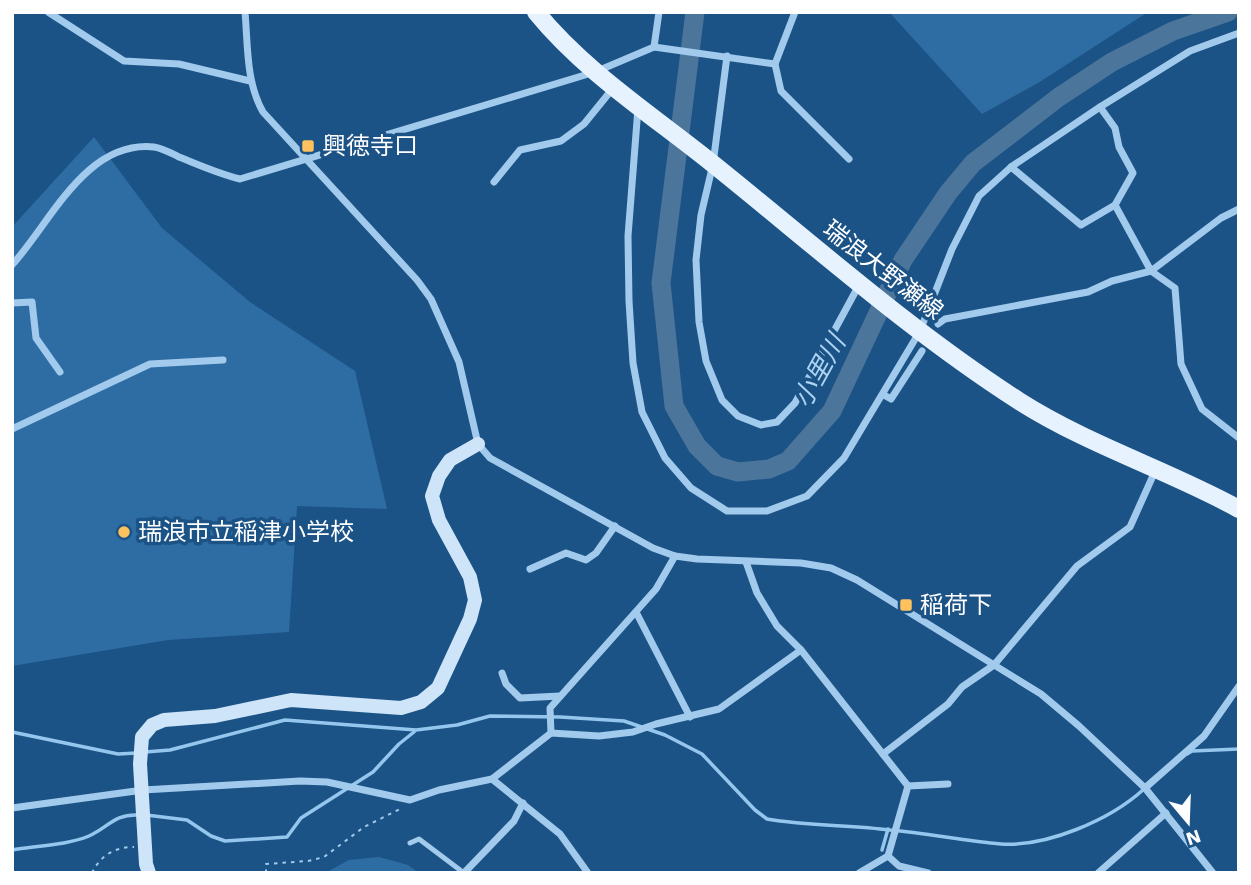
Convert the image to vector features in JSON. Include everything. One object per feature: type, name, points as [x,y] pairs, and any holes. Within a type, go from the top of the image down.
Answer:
[{"type":"main road","name":"瑞浪大野瀬線","points":[[536,12],[555,35],[595,72],[710,161],[864,289],[1020,402],[1071,430],[1157,468],[1239,509]]},
{"type":"street","points":[[48,12],[124,61],[179,64],[250,81]]},
{"type":"street","points":[[245,12],[250,81],[263,112],[417,280],[431,299],[459,362],[478,444],[490,458],[653,548],[675,556],[746,562],[801,562],[831,568],[857,580],[1041,694],[1145,788],[1213,873]]},
{"type":"street","points":[[654,47],[659,12]]},
{"type":"street","points":[[795,12],[775,64],[781,91],[849,159]]},
{"type":"street","points":[[642,109],[628,236],[633,362],[642,412],[665,458],[691,488],[727,511],[766,511],[807,496],[844,458],[884,395],[979,196],[1011,167],[1100,107],[1190,51],[1239,33]]},
{"type":"street","points":[[12,265],[81,175],[99,160],[133,148],[156,147],[223,175],[240,179],[595,72],[654,47],[727,55],[775,64]]},
{"type":"street","points":[[727,55],[696,260],[699,322],[706,361],[722,400],[738,416],[761,425],[777,422],[795,403],[864,289]]},
{"type":"street","points":[[494,182],[520,150],[561,141],[584,124],[614,87]]},
{"type":"street","points":[[1011,167],[1081,225],[1115,205],[1133,173],[1119,147],[1115,128],[1100,107]]},
{"type":"street","points":[[1115,205],[1151,271],[1175,288],[1181,364],[1202,409],[1239,438]]},
{"type":"street","points":[[938,324],[945,319],[1088,292],[1112,281],[1151,271],[1220,218],[1239,209]]},
{"type":"street","points":[[12,303],[32,302],[36,338],[60,372]]},
{"type":"street","points":[[884,395],[891,399],[922,351]]},
{"type":"street","points":[[12,429],[150,364],[223,360]]},
{"type":"street","points":[[149,873],[146,864],[141,764],[142,737],[152,725],[164,720],[215,716],[291,701],[401,708],[421,702],[438,688],[470,619],[475,600],[470,577],[439,520],[432,496],[439,476],[450,460],[478,444]]},
{"type":"street","points":[[883,754],[948,704],[962,687],[994,665],[1077,566],[1130,527],[1157,468]]},
{"type":"street","points":[[530,569],[566,553],[586,560],[596,554],[615,526]]},
{"type":"street","points":[[551,733],[550,708],[656,589],[675,556]]},
{"type":"street","points":[[746,562],[757,593],[778,626],[801,650],[908,786]]},
{"type":"street","points":[[636,612],[690,717]]},
{"type":"street","points":[[12,807],[143,790],[300,780],[340,785],[410,800],[439,790],[492,779],[551,733],[599,736],[633,732],[719,709],[801,650]]},
{"type":"street","points":[[502,673],[506,684],[520,698],[560,696]]},
{"type":"street","points":[[1145,788],[1204,736],[1239,686]]},
{"type":"street","points":[[492,779],[560,834],[588,873]]},
{"type":"street","points":[[908,786],[948,784]]},
{"type":"street","points":[[859,873],[888,856],[908,786]]},
{"type":"street","points":[[464,873],[514,821],[523,803]]},
{"type":"street","points":[[1098,873],[1166,813]]},
{"type":"street","points":[[888,856],[899,869],[928,873]]},
{"type":"lane","points":[[411,843],[419,839],[464,873]]},
{"type":"path","points":[[266,873],[267,864],[324,857],[364,827],[407,806],[410,800]]},
{"type":"path","points":[[92,873],[98,860],[110,852],[122,847],[145,848]]},
{"type":"shaded area","points":[[889,12],[1148,12],[1038,83],[982,114]]},
{"type":"shaded area","points":[[94,137],[162,228],[250,302],[355,371],[387,509],[297,506],[289,632],[168,640],[12,666],[12,227]]},
{"type":"shaded area","points":[[379,857],[408,865],[419,873],[325,873],[349,860]]},
{"type":"waterway","name":"小里川","points":[[695,12],[661,283],[674,406],[697,446],[717,466],[738,472],[769,469],[788,461],[832,411],[903,260],[948,193],[973,163],[1059,97],[1112,62],[1173,31],[1228,12]]},
{"type":"waterway","points":[[145,752],[170,750],[285,720],[416,730],[457,725],[490,716],[624,721],[665,735],[702,754],[755,810],[767,819],[904,831],[1001,844],[1038,841],[1077,829],[1114,811],[1144,789]]},
{"type":"waterway","points":[[12,732],[118,754],[137,753]]},
{"type":"waterway","points":[[146,815],[187,820],[211,836],[225,841],[287,837],[301,818],[373,772],[414,732]]},
{"type":"waterway","points":[[1187,754],[1192,751],[1239,749]]},
{"type":"waterway","points":[[12,850],[81,839],[117,819],[138,815]]},
{"type":"waterway","points":[[882,850],[888,829]]},
{"type":"place","name":"興徳寺口","points":[[308,146]]},
{"type":"place","name":"瑞浪市立稲津小学校","points":[[124,532]]},
{"type":"place","name":"稲荷下","points":[[906,605]]}]
